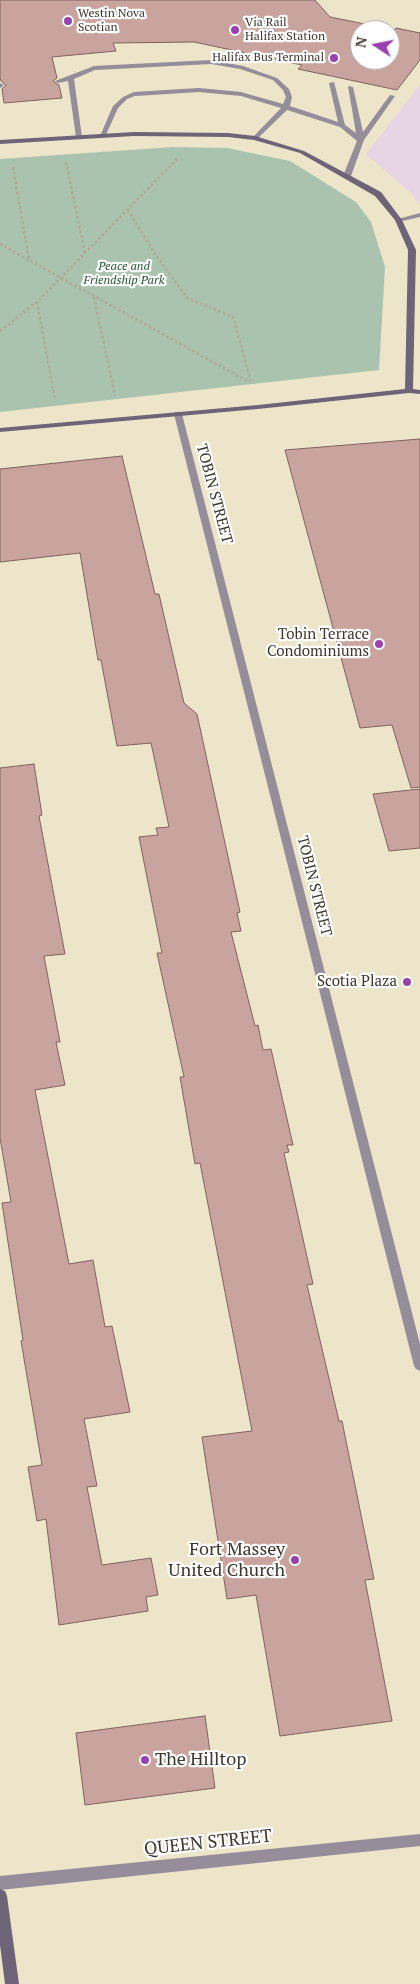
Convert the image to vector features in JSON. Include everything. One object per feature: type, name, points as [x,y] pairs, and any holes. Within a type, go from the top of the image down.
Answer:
[{"type":"street","points":[[58,81],[71,78],[94,68],[211,62],[241,67],[275,78],[286,89],[289,97],[286,107],[255,138]]},
{"type":"street","points":[[71,78],[79,137]]},
{"type":"street","points":[[332,83],[342,126]]},
{"type":"street","points":[[350,87],[361,140]]},
{"type":"street","points":[[103,136],[116,106],[125,98],[134,94],[199,90],[241,94],[286,107],[342,126],[361,140]]},
{"type":"street","points":[[347,176],[361,140],[392,96]]},
{"type":"street","points":[[0,140],[189,134],[255,138],[302,152],[378,194],[398,220],[412,250],[409,391]]},
{"type":"street","points":[[398,220],[420,215]]},
{"type":"street","points":[[0,430],[409,391],[420,392]]},
{"type":"street","name":"TOBIN STREET","points":[[178,414],[420,1366]]},
{"type":"street","name":"QUEEN STREET","points":[[0,1884],[420,1840]]},
{"type":"street","points":[[0,1896],[12,1984]]},
{"type":"path","points":[[61,138],[85,255]]},
{"type":"path","points":[[0,140],[12,162],[29,260]]},
{"type":"path","points":[[0,331],[37,302],[176,162]]},
{"type":"path","points":[[0,244],[252,384],[233,317],[187,298],[155,254],[128,210]]},
{"type":"path","points":[[94,297],[120,419]]},
{"type":"path","points":[[37,302],[60,424]]},
{"type":"shaded area","points":[[420,85],[420,205],[410,192],[366,154]]},
{"type":"green space","name":"Peace and Friendship Park","points":[[173,147],[227,148],[290,161],[356,202],[371,222],[385,267],[379,370],[0,412],[0,159]]},
{"type":"building","points":[[0,0],[315,0],[330,17],[350,21],[350,70],[400,70],[400,29],[420,33],[420,60],[397,90],[298,69],[302,65],[194,42],[113,43],[116,51],[52,57],[57,78],[53,81],[59,85],[62,98],[4,103],[2,89],[6,85],[1,81]]},
{"type":"building","points":[[420,439],[420,787],[411,788],[392,725],[360,728],[285,450]]},
{"type":"building","points":[[122,456],[155,594],[159,594],[184,703],[197,714],[240,912],[237,913],[241,931],[231,932],[255,1026],[258,1025],[263,1050],[271,1049],[293,1145],[287,1145],[289,1152],[284,1153],[313,1284],[307,1285],[339,1421],[342,1421],[374,1579],[365,1580],[392,1721],[280,1736],[256,1595],[227,1599],[202,1437],[252,1431],[200,1163],[195,1164],[180,1077],[184,1077],[157,953],[162,953],[139,837],[158,835],[156,828],[169,827],[151,743],[117,746],[101,660],[98,660],[80,553],[0,562],[0,469]]},
{"type":"building","points":[[34,764],[42,815],[39,816],[65,954],[44,956],[60,1042],[56,1042],[65,1085],[35,1090],[69,1264],[93,1260],[105,1327],[112,1326],[130,1412],[84,1419],[97,1486],[87,1487],[102,1565],[151,1558],[158,1595],[146,1597],[148,1611],[59,1625],[46,1519],[37,1521],[28,1467],[42,1465],[21,1341],[23,1340],[2,1203],[11,1202],[0,1138],[0,768]]},
{"type":"building","points":[[420,789],[420,848],[389,851],[373,794]]},
{"type":"building","name":"The Hilltop","points":[[205,1716],[215,1788],[85,1805],[76,1733]]},
{"type":"place","name":"Westin Nova Scotian","points":[[68,21]]},
{"type":"place","name":"Via Rail Halifax Station","points":[[235,30]]},
{"type":"place","name":"Halifax Bus Terminal","points":[[334,58]]},
{"type":"place","name":"Tobin Terrace Condominiums","points":[[379,644]]},
{"type":"place","name":"Scotia Plaza","points":[[407,982]]},
{"type":"place","name":"Fort Massey United Church","points":[[295,1560]]},
{"type":"place","name":"The Hilltop","points":[[145,1760]]}]
